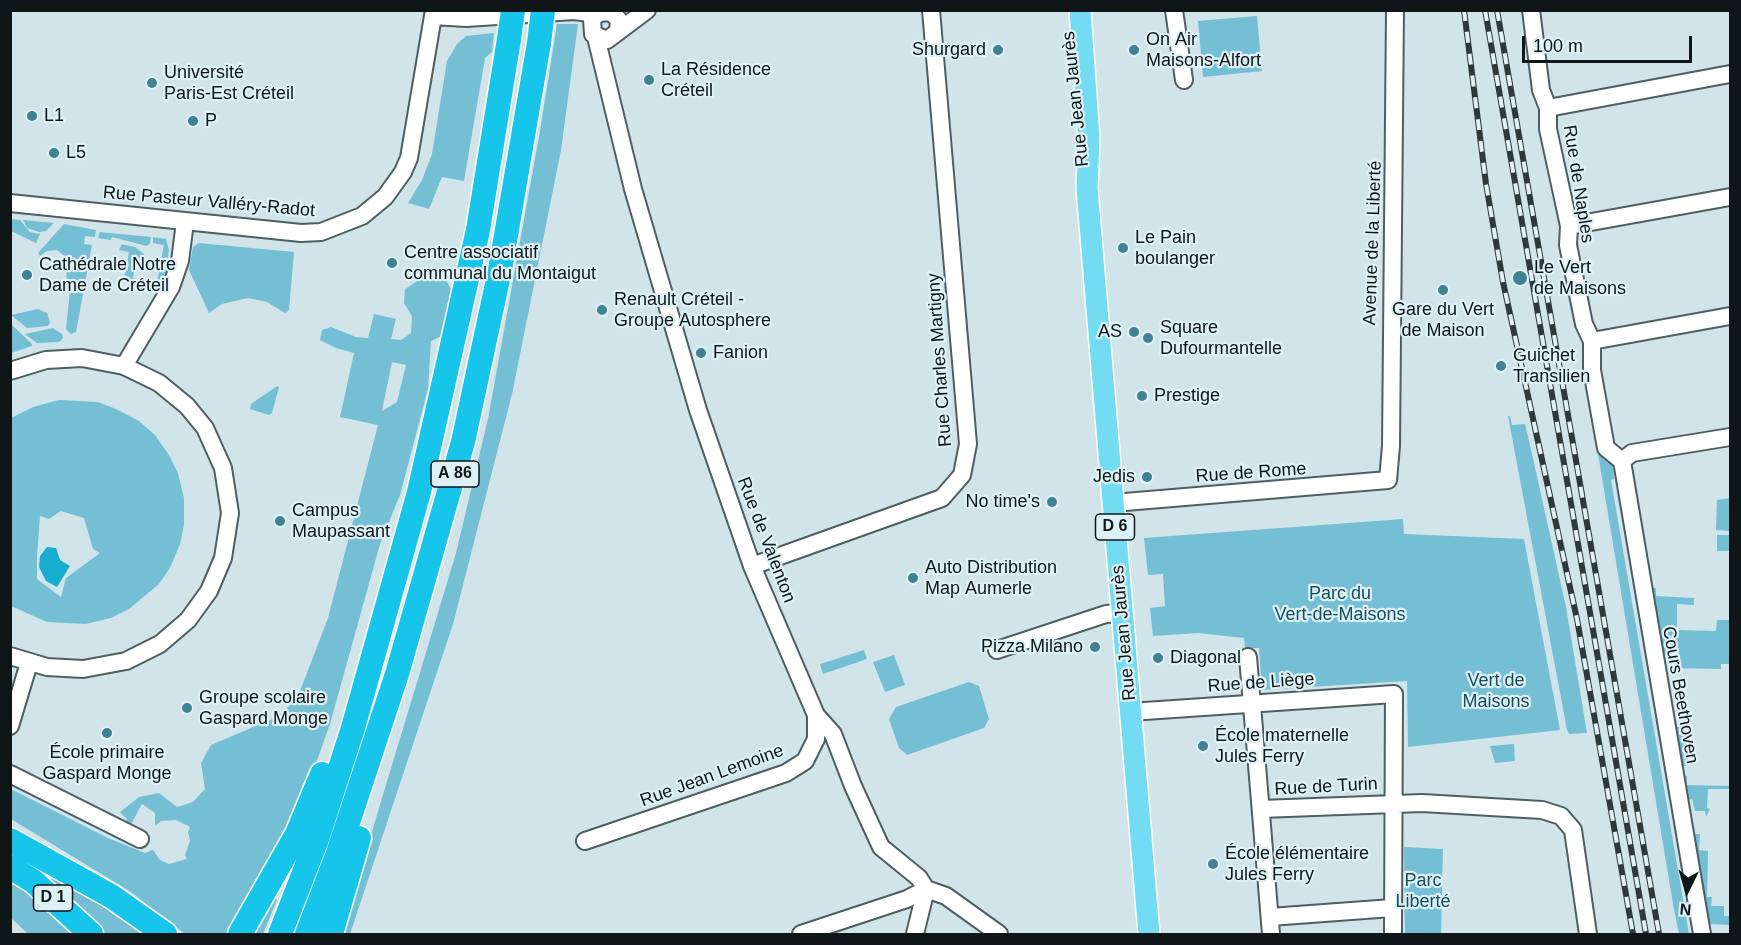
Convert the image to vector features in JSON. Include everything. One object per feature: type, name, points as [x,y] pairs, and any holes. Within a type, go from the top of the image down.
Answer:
[{"type":"highway","name":"A 86","points":[[280,934],[316,842],[353,728],[434,433],[478,230],[513,10]]},
{"type":"highway","name":"A 86","points":[[307,934],[338,853],[397,675],[464,442],[500,270],[539,43],[554,11]]},
{"type":"highway","points":[[331,934],[402,695],[397,675]]},
{"type":"highway","points":[[240,934],[297,834],[330,756],[353,728]]},
{"type":"highway","name":"D 1","points":[[10,840],[111,896],[165,934]]},
{"type":"highway","name":"D 1","points":[[10,867],[33,881],[91,934]]},
{"type":"highway","points":[[10,873],[33,881]]},
{"type":"main road","name":"Rue Jean Jaurès","points":[[1066,10],[1078,143],[1087,188],[1149,934]]},
{"type":"main road","name":"Rue Jean Jaurès","points":[[1080,10],[1089,139],[1087,188]]},
{"type":"street","points":[[604,27],[638,10]]},
{"type":"street","points":[[433,13],[466,18],[554,11],[604,27],[648,10]]},
{"type":"street","name":"Rue Charles Martigny","points":[[752,566],[942,498],[962,475],[968,444],[931,10]]},
{"type":"street","name":"Avenue de la Liberté","points":[[1390,476],[1395,10]]},
{"type":"street","name":"Rue de Naples","points":[[1531,10],[1541,90],[1548,108],[1548,129],[1563,211],[1569,226],[1568,245],[1581,314],[1592,341],[1591,363],[1606,448],[1622,461]]},
{"type":"street","points":[[1174,11],[1184,80]]},
{"type":"street","name":"Rue Pasteur Valléry-Radot","points":[[10,203],[284,232],[321,232],[362,216],[385,197],[403,172],[409,158],[433,13]]},
{"type":"street","name":"Rue de Valenton","points":[[604,27],[608,85],[645,229],[698,410],[752,566],[816,716],[833,734],[882,847],[919,878],[926,889],[946,896],[999,934]]},
{"type":"street","points":[[1548,108],[1731,75]]},
{"type":"street","points":[[1569,226],[1731,197]]},
{"type":"street","points":[[124,366],[171,287],[180,261],[185,222]]},
{"type":"street","points":[[1592,341],[1731,316]]},
{"type":"street","points":[[10,371],[37,362],[64,358],[91,358],[124,366],[151,378],[174,394],[193,413],[213,443],[223,468],[229,495],[229,531],[223,558],[209,591],[194,613],[169,637],[144,653],[110,665],[83,669],[56,669],[10,656]]},
{"type":"street","points":[[1622,461],[1632,453],[1731,437]]},
{"type":"street","name":"Cours Beethoven","points":[[1622,461],[1702,934]]},
{"type":"street","name":"Rue de Rome","points":[[1113,503],[1384,482],[1390,476]]},
{"type":"street","points":[[997,650],[1106,614],[1123,613]]},
{"type":"street","points":[[1248,657],[1271,934]]},
{"type":"street","points":[[10,726],[29,663]]},
{"type":"street","name":"Rue de Liège","points":[[1130,712],[1394,694],[1392,803]]},
{"type":"street","name":"Rue Jean Lemoine","points":[[585,842],[786,773],[805,761],[816,739],[816,716]]},
{"type":"street","points":[[10,774],[140,839]]},
{"type":"street","points":[[1393,934],[1392,803],[1542,810],[1561,816],[1573,830],[1588,934]]},
{"type":"street","name":"Rue de Turin","points":[[1261,809],[1392,803]]},
{"type":"street","points":[[801,934],[907,899],[926,889]]},
{"type":"street","points":[[915,934],[926,889]]},
{"type":"street","points":[[1270,917],[1392,909]]},
{"type":"green space","points":[[1257,16],[1262,71],[1203,77],[1198,21]]},
{"type":"green space","points":[[557,24],[578,24],[561,150],[512,394],[453,624],[350,934],[341,934],[456,553],[488,419]]},
{"type":"green space","points":[[494,33],[492,52],[485,58],[464,181],[442,177],[429,209],[408,203],[422,180],[432,154],[447,61],[457,44],[466,36]]},
{"type":"green space","points":[[10,219],[20,220],[30,232],[40,234],[36,243],[11,231]]},
{"type":"green space","points":[[23,220],[54,223],[46,231],[39,232],[27,228]]},
{"type":"green space","points":[[64,224],[96,230],[95,237],[85,236],[84,244],[92,245],[76,332],[71,334],[66,329],[70,290],[67,289],[66,257],[57,250],[47,251],[40,256],[38,253]]},
{"type":"green space","points":[[100,232],[151,237],[147,246],[112,237],[111,240],[98,238]]},
{"type":"green space","points":[[153,237],[166,239],[169,250],[166,269],[160,285],[157,286],[148,285],[149,281],[157,282],[164,245],[153,243]]},
{"type":"green space","points":[[199,243],[294,252],[289,310],[285,313],[267,302],[248,298],[222,304],[209,313],[189,270],[193,247]]},
{"type":"green space","points":[[122,244],[135,247],[144,254],[145,260],[136,258],[133,278],[141,280],[141,283],[124,279],[129,252],[119,250]]},
{"type":"green space","points":[[442,273],[451,289],[442,336],[431,341],[428,389],[400,495],[380,544],[330,724],[309,783],[273,857],[228,934],[185,934],[131,892],[11,819],[11,789],[108,838],[145,853],[153,850],[160,860],[169,864],[187,859],[185,855],[190,841],[188,832],[190,827],[176,820],[161,821],[155,826],[155,813],[142,804],[130,826],[125,824],[127,819],[120,812],[139,797],[159,793],[177,807],[193,802],[205,789],[201,763],[211,745],[277,717],[297,699],[328,618],[378,425],[340,417],[354,353],[320,340],[322,330],[331,327],[356,337],[368,338],[374,314],[396,319],[391,339],[401,340],[411,333],[412,316],[404,303],[405,289],[428,274]],"holes":[[[392,362],[406,365],[397,402],[382,411]]]},
{"type":"green space","points":[[38,309],[47,313],[50,322],[48,326],[27,328],[11,315]]},
{"type":"green space","points":[[11,324],[32,344],[32,346],[11,353]]},
{"type":"green space","points":[[53,328],[62,334],[63,338],[59,342],[37,343],[25,334]]},
{"type":"green space","points":[[1586,363],[1613,468],[1614,479],[1611,480],[1689,934],[1679,934],[1673,904],[1583,364]]},
{"type":"green space","points":[[277,386],[279,387],[272,413],[269,415],[250,409],[251,404]]},
{"type":"green space","points":[[59,400],[98,402],[116,409],[139,421],[155,435],[178,473],[184,498],[184,525],[180,544],[170,568],[159,584],[129,609],[111,618],[86,624],[47,622],[11,606],[11,418],[33,407]],"holes":[[[61,511],[84,518],[93,549],[100,553],[66,578],[61,597],[37,579],[40,516],[49,519]]]},
{"type":"green space","points":[[1508,416],[1510,416],[1512,425],[1525,424],[1566,607],[1587,733],[1569,734],[1567,730]]},
{"type":"green space","points":[[1730,498],[1730,531],[1716,530],[1717,500]]},
{"type":"green space","name":"Parc du Vert-de-Maisons","points":[[1403,519],[1404,534],[1524,539],[1560,730],[1408,747],[1407,681],[1262,690],[1259,648],[1245,648],[1244,638],[1198,633],[1153,636],[1150,608],[1165,606],[1163,574],[1148,575],[1144,538]]},
{"type":"green space","points":[[1717,535],[1730,535],[1730,551],[1717,551]]},
{"type":"green space","points":[[1650,588],[1656,588],[1656,596],[1694,598],[1694,605],[1677,604],[1677,630],[1716,631],[1717,620],[1730,620],[1730,670],[1729,664],[1721,664],[1721,669],[1672,668],[1670,653],[1662,654]]},
{"type":"green space","points":[[864,650],[867,659],[823,674],[820,664]]},
{"type":"green space","points":[[894,655],[905,685],[885,692],[873,662]]},
{"type":"green space","points":[[969,682],[979,686],[989,719],[984,728],[907,755],[899,748],[889,719],[896,707]]},
{"type":"green space","points":[[1674,727],[1679,727],[1679,735],[1688,735],[1687,766],[1681,766]]},
{"type":"green space","points":[[1514,744],[1515,761],[1495,763],[1490,746]]},
{"type":"green space","points":[[1683,776],[1687,776],[1687,785],[1730,786],[1730,789],[1708,789],[1707,808],[1710,809],[1706,817],[1705,811],[1695,811],[1692,799],[1687,800]]},
{"type":"green space","points":[[1693,834],[1700,834],[1699,850],[1708,851],[1707,897],[1712,897],[1711,906],[1724,906],[1724,916],[1730,916],[1730,925],[1708,924]]},
{"type":"green space","name":"Parc Liberté","points":[[1404,847],[1443,849],[1441,934],[1405,934]]},
{"type":"green space","points":[[53,873],[153,934],[104,934],[85,913],[50,882]]},
{"type":"green space","points":[[10,879],[83,934],[28,934],[11,918]]},
{"type":"green space","points":[[272,896],[277,900],[263,934],[248,934]]},
{"type":"shaded area","points":[[47,547],[56,548],[60,560],[70,566],[57,587],[46,581],[39,567],[40,556]]},
{"type":"railway","points":[[1464,10],[1486,184],[1503,282],[1577,619],[1633,934]]},
{"type":"railway","points":[[1485,10],[1646,934]]},
{"type":"railway","points":[[1497,10],[1659,934]]},
{"type":"place","name":"Shurgard","points":[[998,50]]},
{"type":"place","name":"On Air Maisons-Alfort","points":[[1134,50]]},
{"type":"place","name":"La Résidence Créteil","points":[[649,80]]},
{"type":"place","name":"Université Paris-Est Créteil","points":[[152,83]]},
{"type":"place","name":"L1","points":[[32,116]]},
{"type":"place","name":"P","points":[[193,121]]},
{"type":"place","name":"L5","points":[[54,153]]},
{"type":"place","name":"Le Pain boulanger","points":[[1123,248]]},
{"type":"place","name":"Centre associatif communal du Montaigut","points":[[392,263]]},
{"type":"place","name":"Cathédrale Notre Dame de Créteil","points":[[27,275]]},
{"type":"place","name":"Le Vert de Maisons","points":[[1520,278]]},
{"type":"place","name":"Gare du Vert de Maison","points":[[1443,290]]},
{"type":"place","name":"Renault Créteil - Groupe Autosphere","points":[[602,310]]},
{"type":"place","name":"AS","points":[[1134,332]]},
{"type":"place","name":"Square Dufourmantelle","points":[[1148,338]]},
{"type":"place","name":"Fanion","points":[[701,353]]},
{"type":"place","name":"Guichet Transilien","points":[[1501,366]]},
{"type":"place","name":"Prestige","points":[[1142,396]]},
{"type":"place","name":"Jedis","points":[[1147,477]]},
{"type":"place","name":"No time's","points":[[1052,502]]},
{"type":"place","name":"Campus Maupassant","points":[[280,521]]},
{"type":"place","name":"Auto Distribution Map Aumerle","points":[[913,578]]},
{"type":"place","name":"Pizza Milano","points":[[1095,647]]},
{"type":"place","name":"Diagonal","points":[[1158,658]]},
{"type":"place","name":"Groupe scolaire Gaspard Monge","points":[[187,708]]},
{"type":"place","name":"École primaire Gaspard Monge","points":[[107,733]]},
{"type":"place","name":"École maternelle Jules Ferry","points":[[1203,746]]},
{"type":"place","name":"École élémentaire Jules Ferry","points":[[1213,864]]},
{"type":"park label","name":"Vert de Maisons","points":[[1496,691]]}]
